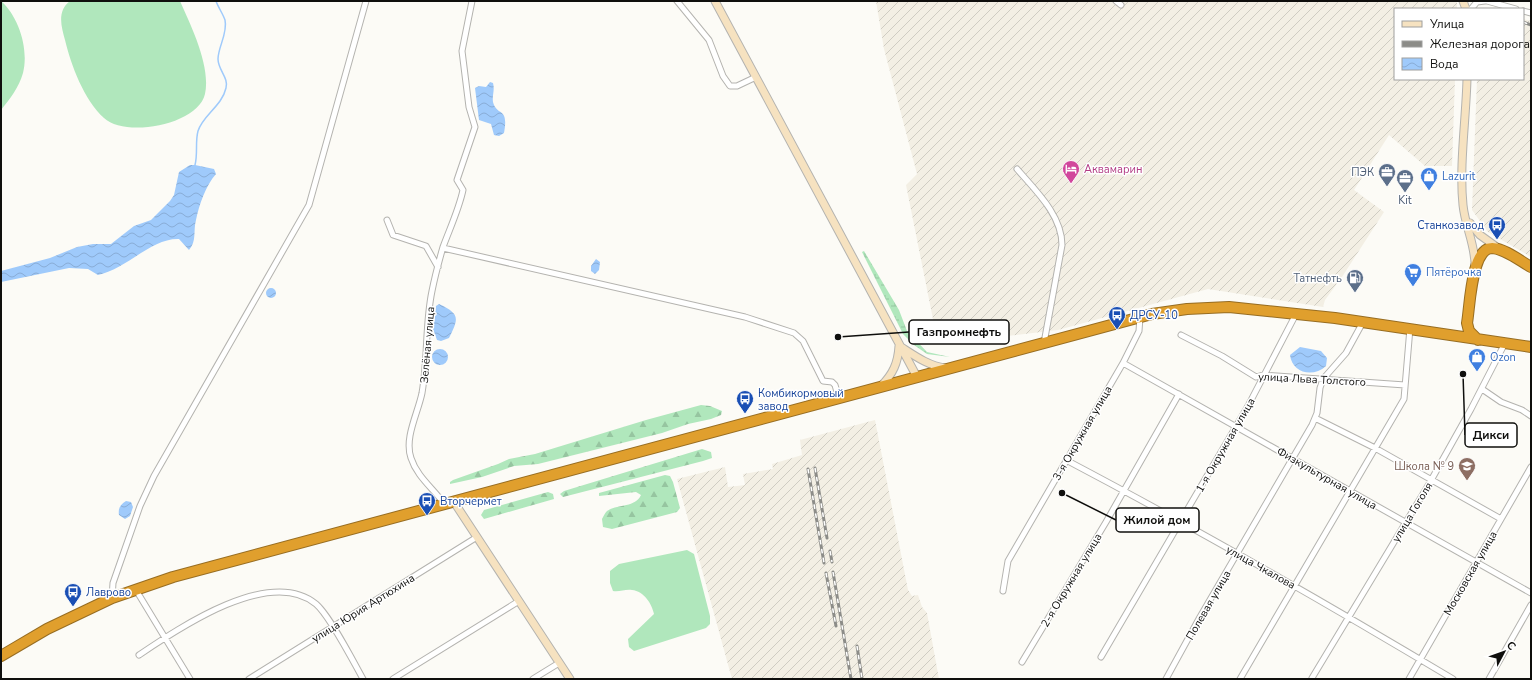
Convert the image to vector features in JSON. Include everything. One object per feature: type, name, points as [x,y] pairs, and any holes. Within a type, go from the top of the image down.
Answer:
[{"type":"highway","points":[[1453,336],[1463,330],[1467,323],[1475,267],[1479,256],[1484,250],[1492,248],[1502,250],[1531,267]]},
{"type":"highway","points":[[1,656],[47,629],[112,598],[173,577],[1140,317],[1187,309],[1228,307],[1296,313],[1410,328],[1478,340],[1531,347]]},
{"type":"highway","points":[[1467,323],[1469,331],[1478,340]]},
{"type":"main road","points":[[715,1],[917,377]]},
{"type":"main road","points":[[1467,80],[1462,186],[1463,206],[1474,249],[1475,267]]},
{"type":"main road","points":[[1463,206],[1476,231],[1502,250]]},
{"type":"main road","points":[[899,346],[924,361],[938,367],[951,368]]},
{"type":"main road","points":[[880,388],[894,369],[898,360],[899,346]]},
{"type":"main road","points":[[450,503],[477,537],[570,679]]},
{"type":"street","points":[[112,598],[113,583],[140,506],[154,476],[309,205],[366,1]]},
{"type":"street","name":"Зелёная улица","points":[[450,503],[427,484],[411,459],[410,439],[422,395],[427,362],[428,316],[438,267],[443,248],[464,190],[457,180],[475,127],[469,107],[462,51],[472,1]]},
{"type":"street","points":[[677,1],[709,40],[723,76],[730,86],[737,86],[756,77]]},
{"type":"street","points":[[1472,8],[1477,2],[1486,1],[1512,8]]},
{"type":"street","points":[[1017,169],[1052,213],[1062,234],[1062,245],[1044,343]]},
{"type":"street","points":[[387,220],[393,235],[426,246],[438,267]]},
{"type":"street","points":[[443,248],[745,317],[794,333],[803,341],[823,381],[832,382],[835,385],[839,399]]},
{"type":"street","name":"1-я Окружная улица","points":[[1101,657],[1236,426],[1296,313]]},
{"type":"street","name":"3-я Окружная улица","points":[[1003,591],[1008,561],[1123,362],[1139,331],[1140,317]]},
{"type":"street","name":"Полевая улица","points":[[1166,679],[1315,418],[1320,388],[1323,380],[1346,353],[1363,322]]},
{"type":"street","points":[[1240,679],[1404,399],[1410,328]]},
{"type":"street","name":"улица Льва Толстого","points":[[1181,335],[1222,356],[1256,377],[1263,376],[1405,384]]},
{"type":"street","name":"улица Гоголя","points":[[1312,678],[1432,480],[1482,389],[1505,343]]},
{"type":"street","name":"Физкультурная улица","points":[[1123,362],[1531,593]]},
{"type":"street","points":[[1482,389],[1501,402],[1522,410],[1531,416]]},
{"type":"street","name":"2-я Окружная улица","points":[[1022,662],[1179,394]]},
{"type":"street","points":[[1315,418],[1375,448],[1501,519]]},
{"type":"street","name":"улица Чкалова","points":[[1066,460],[1181,521],[1237,554],[1295,585],[1453,679]]},
{"type":"street","name":"Московская улица","points":[[1409,679],[1531,467]]},
{"type":"street","name":"улица Юрия Артюхина","points":[[249,679],[477,537]]},
{"type":"street","points":[[136,590],[190,679]]},
{"type":"street","points":[[139,655],[164,638],[214,610],[255,594],[272,591],[290,593],[316,604],[332,627],[363,679]]},
{"type":"street","points":[[393,679],[519,601]]},
{"type":"street","points":[[1489,679],[1531,606]]},
{"type":"street","points":[[533,679],[559,663]]},
{"type":"shaded area","points":[[876,1],[1457,1],[1457,8],[1394,8],[1394,80],[1455,80],[1452,166],[1425,166],[1389,135],[1354,190],[1384,212],[1342,277],[1325,300],[1323,307],[1208,289],[1058,330],[938,344],[906,185],[917,174],[884,49]]},
{"type":"shaded area","points":[[1524,19],[1531,21],[1531,257],[1488,232],[1472,210],[1477,80],[1524,80]]},
{"type":"shaded area","points":[[875,420],[908,590],[912,596],[918,595],[922,607],[927,613],[939,679],[732,679],[677,479],[725,467],[728,487],[745,485],[743,474],[773,469],[772,464],[802,455],[800,440]]},
{"type":"green space","points":[[1,1],[13,16],[21,34],[25,54],[25,64],[23,73],[14,93],[1,110]]},
{"type":"green space","points":[[70,1],[180,1],[203,59],[206,83],[205,94],[200,105],[189,114],[160,125],[128,127],[114,124],[104,118],[90,102],[84,92],[68,50],[62,29],[61,19],[63,9]]},
{"type":"green space","points":[[864,251],[899,310],[907,331],[927,352],[950,357],[927,354],[914,345],[903,334],[862,252]]},
{"type":"green space","points":[[701,405],[710,406],[722,411],[721,415],[662,433],[538,464],[514,466],[482,477],[450,484],[453,480],[509,459],[535,454]]},
{"type":"green space","points":[[702,449],[711,452],[712,458],[563,497],[560,494],[564,491]]},
{"type":"green space","points":[[665,475],[670,476],[673,482],[680,508],[677,512],[612,529],[603,527],[602,519],[607,511],[635,502],[641,495],[636,492],[599,496],[599,493]]},
{"type":"green space","points":[[548,492],[553,494],[554,499],[484,519],[481,515],[484,510]]},
{"type":"green space","points":[[687,550],[694,554],[710,616],[710,624],[706,628],[634,651],[629,647],[628,639],[654,614],[653,610],[644,595],[636,591],[613,591],[610,583],[610,571],[619,564]]},
{"type":"water","points":[[490,82],[493,83],[494,86],[493,102],[495,107],[504,115],[505,119],[504,133],[499,136],[494,135],[491,124],[479,120],[475,88],[479,86],[486,87]]},
{"type":"water","points":[[190,165],[214,169],[216,174],[206,189],[201,202],[195,224],[193,243],[189,250],[179,239],[169,240],[149,248],[109,272],[98,275],[88,269],[69,268],[1,282],[1,271],[50,258],[77,247],[93,244],[111,244],[134,226],[151,220],[174,195],[179,172]]},
{"type":"water","points":[[596,259],[600,262],[599,270],[595,274],[591,271],[591,266]]},
{"type":"water","points":[[269,288],[273,288],[276,293],[273,298],[269,298],[266,295],[266,291]]},
{"type":"water","points":[[439,304],[451,311],[456,317],[455,326],[449,338],[441,341],[437,340],[433,329],[436,306]]},
{"type":"water","points":[[1300,347],[1321,351],[1327,358],[1326,366],[1321,370],[1309,373],[1299,370],[1292,361],[1290,355]]},
{"type":"water","points":[[440,349],[447,354],[448,357],[443,364],[440,365],[433,360],[432,357],[437,350]]},
{"type":"water","points":[[126,501],[131,502],[133,507],[130,516],[125,519],[119,515],[119,509]]},
{"type":"waterway","points":[[195,165],[197,139],[200,125],[221,100],[227,84],[218,63],[218,54],[226,25],[216,1]]},
{"type":"railway","points":[[1524,22],[1531,25]]},
{"type":"railway","points":[[815,468],[827,538]]},
{"type":"railway","points":[[808,469],[824,563]]},
{"type":"railway","points":[[830,551],[832,562]]},
{"type":"railway","points":[[833,572],[851,679]]},
{"type":"railway","points":[[826,573],[836,626]]},
{"type":"railway","points":[[857,646],[862,679]]},
{"type":"place","name":"Аквамарин","points":[[1071,184]]},
{"type":"place","name":"ПЭК","points":[[1387,187]]},
{"type":"place","name":"Lazurit","points":[[1429,191]]},
{"type":"place","name":"Kit","points":[[1405,193]]},
{"type":"place","name":"Станкозавод","points":[[1497,240]]},
{"type":"place","name":"Пятёрочка","points":[[1413,287]]},
{"type":"place","name":"Татнефть","points":[[1355,293]]},
{"type":"place","name":"ДРСУ-10","points":[[1117,330]]},
{"type":"place","name":"Газпромнефть","points":[[838,337]]},
{"type":"place","name":"Ozon","points":[[1477,372]]},
{"type":"place","name":"Дикси","points":[[1463,374]]},
{"type":"place","name":"Комбикормовый завод","points":[[745,414]]},
{"type":"place","name":"Школа № 9","points":[[1467,481]]},
{"type":"place","name":"Жилой дом","points":[[1062,493]]},
{"type":"place","name":"Вторчермет","points":[[427,516]]},
{"type":"place","name":"Лаврово","points":[[73,607]]}]
